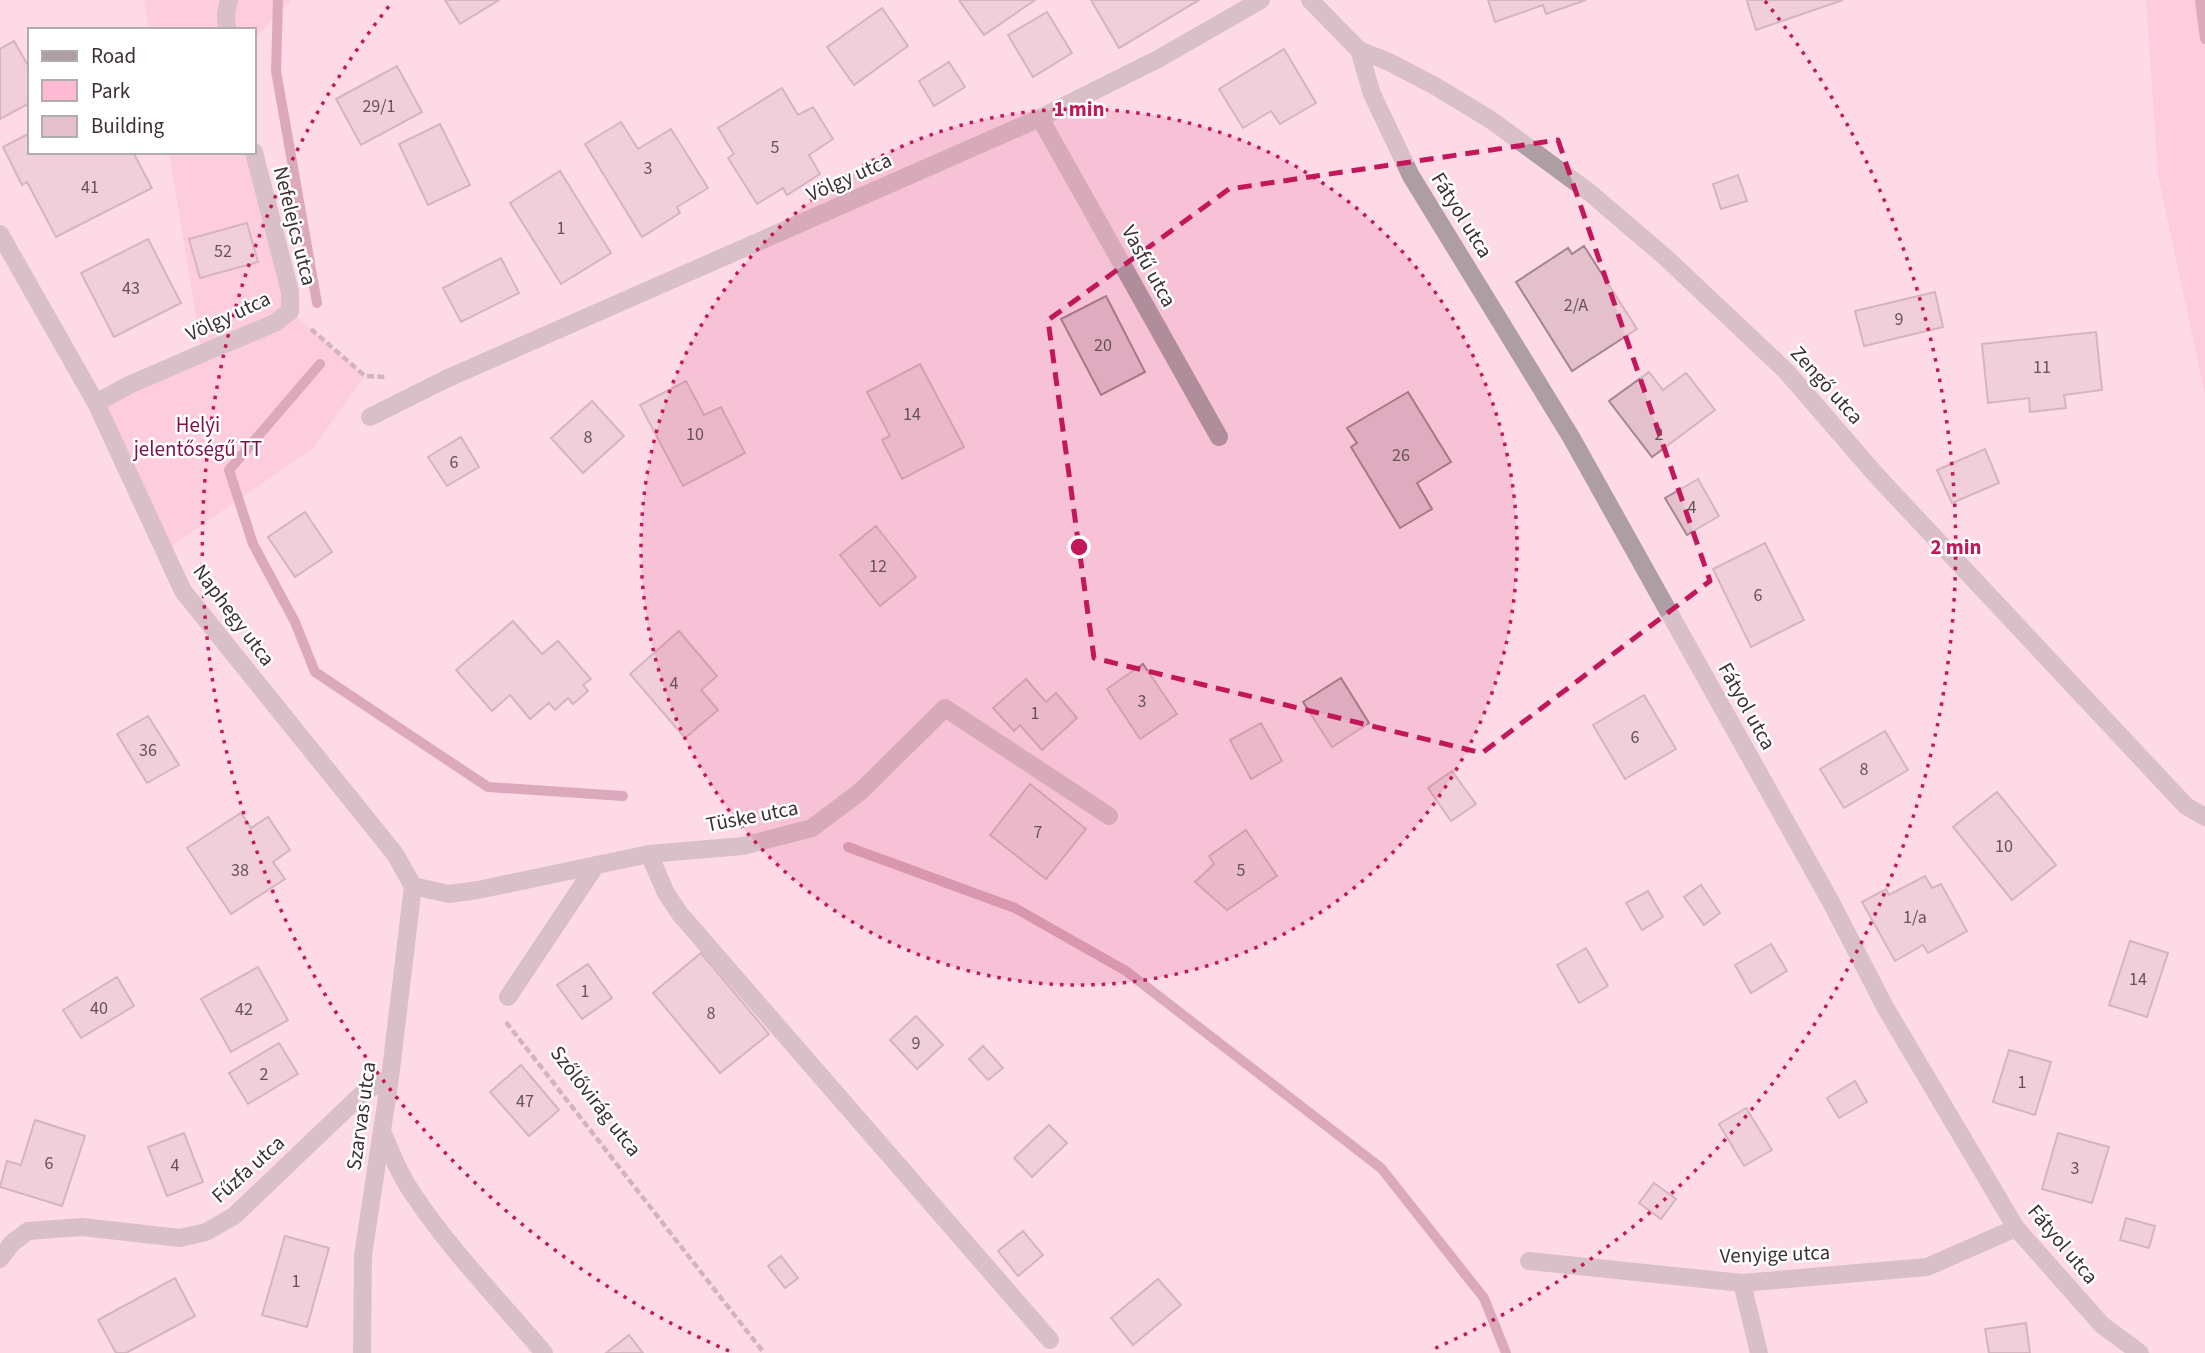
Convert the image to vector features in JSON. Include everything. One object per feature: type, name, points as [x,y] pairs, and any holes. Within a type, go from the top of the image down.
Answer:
[{"type":"street","points":[[227,28],[229,0]]},
{"type":"street","name":"Völgy utca","points":[[370,417],[446,379],[1040,118],[1160,58],[1261,0]]},
{"type":"street","points":[[1310,0],[1359,50]]},
{"type":"street","name":"Zengő utca","points":[[1359,50],[1435,86],[1491,120],[1590,192],[1664,256],[1786,372],[1877,475],[2186,806],[2205,817]]},
{"type":"street","name":"Fátyol utca","points":[[1359,50],[1372,94],[1411,176],[1571,437],[1832,904],[1885,1007],[2016,1228],[2102,1325],[2140,1353]]},
{"type":"street","name":"Vasfű utca","points":[[1040,118],[1219,437]]},
{"type":"street","name":"Nefelejcs utca","points":[[255,154],[290,292],[290,312]]},
{"type":"street","name":"Naphegy utca","points":[[0,234],[96,403],[183,591],[395,854],[413,886]]},
{"type":"street","name":"Völgy utca","points":[[96,403],[129,385],[275,323],[290,312]]},
{"type":"street","name":"Tüske utca","points":[[413,886],[449,894],[478,890],[649,854],[743,846],[813,828],[861,792],[945,708],[1109,816]]},
{"type":"street","points":[[649,854],[666,893],[680,914],[1050,1340]]},
{"type":"street","points":[[508,997],[596,864]]},
{"type":"street","name":"Szarvas utca","points":[[362,1353],[363,1255],[390,1078],[413,886]]},
{"type":"street","name":"Fűzfa utca","points":[[0,1259],[12,1243],[28,1231],[82,1227],[180,1238],[206,1232],[234,1216],[365,1091],[390,1078]]},
{"type":"street","points":[[382,1132],[397,1168],[435,1224],[544,1353]]},
{"type":"street","name":"Venyige utca","points":[[1529,1261],[1742,1283],[1927,1266],[2016,1228]]},
{"type":"street","points":[[1742,1283],[1759,1353]]},
{"type":"path","name":"Völgy utca","points":[[290,312],[365,376]]},
{"type":"path","name":"Szőlővirág utca","points":[[508,997],[506,1024],[764,1353]]},
{"type":"highlighted area","points":[[1558,140],[1710,581],[1482,753],[1094,658],[1048,320],[1229,189]]},
{"type":"green space","points":[[144,0],[291,0],[256,37],[256,28],[149,28]]},
{"type":"green space","points":[[2146,0],[2205,0],[2205,394],[2158,176]]},
{"type":"green space","name":"Helyi jelentőségű TT","points":[[169,154],[254,154],[290,311],[365,376],[313,448],[163,552],[96,403],[202,353]]},
{"type":"building","points":[[445,0],[499,0],[460,24]]},
{"type":"building","points":[[959,0],[1035,0],[984,35]]},
{"type":"building","points":[[1091,0],[1199,0],[1119,48]]},
{"type":"building","points":[[1488,0],[1586,0],[1546,14],[1543,5],[1495,22]]},
{"type":"building","points":[[1748,0],[1843,0],[1756,30]]},
{"type":"building","points":[[882,8],[908,46],[854,85],[827,47]]},
{"type":"building","points":[[1047,12],[1072,53],[1033,77],[1008,35]]},
{"type":"building","points":[[14,41],[28,66],[28,104],[0,119],[0,49]]},
{"type":"building","points":[[1284,49],[1316,103],[1280,124],[1271,111],[1243,128],[1219,89]]},
{"type":"building","points":[[949,62],[965,87],[934,106],[919,81]]},
{"type":"building","points":[[397,66],[422,112],[361,145],[336,99]]},
{"type":"building","points":[[782,88],[798,115],[813,107],[833,139],[809,155],[820,174],[787,195],[783,188],[757,204],[728,158],[734,154],[718,128]]},
{"type":"building","points":[[621,122],[638,149],[671,129],[708,188],[677,207],[680,213],[642,237],[585,144]]},
{"type":"building","points":[[440,124],[470,185],[428,205],[399,144]]},
{"type":"building","points":[[28,134],[28,154],[134,154],[152,188],[56,237],[27,182],[22,185],[3,147]]},
{"type":"building","points":[[560,171],[611,253],[561,284],[510,203]]},
{"type":"building","points":[[1738,175],[1747,201],[1721,209],[1713,184]]},
{"type":"building","points":[[247,223],[258,262],[200,278],[189,239]]},
{"type":"building","points":[[148,239],[181,303],[114,337],[81,273]]},
{"type":"building","points":[[1584,246],[1637,329],[1572,371],[1516,282],[1568,248],[1572,254]]},
{"type":"building","points":[[501,258],[519,293],[461,322],[443,288]]},
{"type":"building","points":[[1935,292],[1943,327],[1864,346],[1855,311]]},
{"type":"building","points":[[1106,296],[1145,372],[1101,395],[1061,319]]},
{"type":"building","points":[[2096,332],[2102,390],[2064,395],[2066,408],[2030,412],[2029,398],[1988,403],[1982,344]]},
{"type":"building","points":[[920,364],[964,447],[902,479],[882,440],[890,436],[867,392]]},
{"type":"building","points":[[1649,372],[1663,390],[1686,373],[1715,410],[1652,457],[1609,401]]},
{"type":"building","points":[[686,381],[704,415],[721,407],[745,453],[683,486],[640,405]]},
{"type":"building","points":[[1408,392],[1451,462],[1417,483],[1432,509],[1400,528],[1351,447],[1357,443],[1347,428]]},
{"type":"building","points":[[592,401],[624,436],[583,473],[551,438]]},
{"type":"building","points":[[461,437],[479,467],[447,486],[428,457]]},
{"type":"building","points":[[1985,449],[1999,483],[1952,503],[1937,470]]},
{"type":"building","points":[[1698,479],[1719,516],[1687,535],[1665,498]]},
{"type":"building","points":[[305,512],[332,552],[295,577],[268,537]]},
{"type":"building","points":[[876,526],[916,577],[880,606],[840,555]]},
{"type":"building","points":[[1765,543],[1804,620],[1751,647],[1713,569]]},
{"type":"building","points":[[513,621],[542,654],[558,641],[591,679],[583,685],[588,691],[573,704],[568,698],[555,710],[549,703],[530,719],[510,695],[492,711],[456,670]]},
{"type":"building","points":[[679,631],[717,676],[701,690],[718,710],[685,738],[630,674]]},
{"type":"building","points":[[1143,664],[1177,714],[1140,739],[1107,689]]},
{"type":"building","points":[[1341,678],[1369,723],[1332,747],[1303,702]]},
{"type":"building","points":[[1026,679],[1046,702],[1056,693],[1077,718],[1042,750],[1020,725],[1014,731],[993,708]]},
{"type":"building","points":[[1644,695],[1676,749],[1625,779],[1593,725]]},
{"type":"building","points":[[148,716],[179,765],[147,783],[117,734]]},
{"type":"building","points":[[1261,723],[1282,761],[1251,779],[1230,740]]},
{"type":"building","points":[[1885,731],[1908,770],[1844,808],[1820,769]]},
{"type":"building","points":[[1452,771],[1476,804],[1451,821],[1428,788]]},
{"type":"building","points":[[1030,784],[1086,829],[1046,879],[990,835]]},
{"type":"building","points":[[1997,792],[2056,865],[2012,900],[1953,827]]},
{"type":"building","points":[[241,813],[251,828],[268,817],[290,850],[273,862],[285,879],[231,914],[187,848]]},
{"type":"building","points":[[1246,830],[1277,876],[1227,910],[1195,882],[1214,864],[1209,856]]},
{"type":"building","points":[[1925,876],[1932,888],[1941,884],[1967,931],[1928,953],[1923,945],[1895,961],[1862,902],[1886,889],[1889,895]]},
{"type":"building","points":[[1701,885],[1720,913],[1704,925],[1684,897]]},
{"type":"building","points":[[1648,891],[1663,917],[1642,930],[1626,903]]},
{"type":"building","points":[[2130,941],[2168,953],[2147,1017],[2109,1005]]},
{"type":"building","points":[[1771,944],[1787,971],[1751,993],[1735,965]]},
{"type":"building","points":[[1586,948],[1608,986],[1579,1003],[1557,965]]},
{"type":"building","points":[[701,953],[769,1034],[720,1073],[653,993]]},
{"type":"building","points":[[588,964],[612,998],[582,1019],[557,985]]},
{"type":"building","points":[[258,967],[288,1020],[231,1052],[201,999]]},
{"type":"building","points":[[117,977],[134,1006],[81,1038],[63,1010]]},
{"type":"building","points":[[916,1016],[943,1045],[917,1069],[890,1040]]},
{"type":"building","points":[[279,1043],[298,1074],[248,1104],[229,1073]]},
{"type":"building","points":[[983,1046],[1003,1068],[988,1080],[969,1059]]},
{"type":"building","points":[[2009,1050],[2051,1062],[2035,1115],[1993,1102]]},
{"type":"building","points":[[521,1065],[559,1110],[529,1136],[490,1092]]},
{"type":"building","points":[[1855,1081],[1867,1102],[1839,1118],[1827,1098]]},
{"type":"building","points":[[1746,1108],[1772,1150],[1744,1166],[1719,1124]]},
{"type":"building","points":[[35,1120],[85,1136],[62,1206],[0,1187],[7,1161],[21,1165]]},
{"type":"building","points":[[1049,1125],[1067,1143],[1032,1177],[1014,1158]]},
{"type":"building","points":[[184,1133],[203,1182],[167,1196],[148,1147]]},
{"type":"building","points":[[2058,1133],[2109,1147],[2092,1203],[2042,1189]]},
{"type":"building","points":[[1654,1183],[1676,1199],[1661,1219],[1639,1203]]},
{"type":"building","points":[[2126,1218],[2155,1226],[2149,1248],[2120,1240]]},
{"type":"building","points":[[1023,1231],[1043,1255],[1018,1276],[998,1251]]},
{"type":"building","points":[[285,1236],[329,1248],[307,1327],[262,1315]]},
{"type":"building","points":[[781,1256],[798,1278],[785,1288],[768,1266]]},
{"type":"building","points":[[175,1278],[195,1316],[126,1353],[116,1353],[98,1320]]},
{"type":"building","points":[[1158,1279],[1181,1305],[1133,1345],[1111,1318]]},
{"type":"building","points":[[2026,1323],[2030,1353],[1989,1353],[1985,1329]]},
{"type":"building","points":[[629,1335],[643,1353],[606,1353]]},
{"type":"waterway","points":[[278,0],[276,71],[317,303]]},
{"type":"waterway","points":[[2200,0],[2205,39]]},
{"type":"waterway","points":[[320,364],[229,470],[253,544],[295,622],[315,672],[488,787],[623,796]]},
{"type":"waterway","points":[[848,847],[1015,908],[1126,971],[1381,1168],[1484,1298],[1506,1353]]}]
